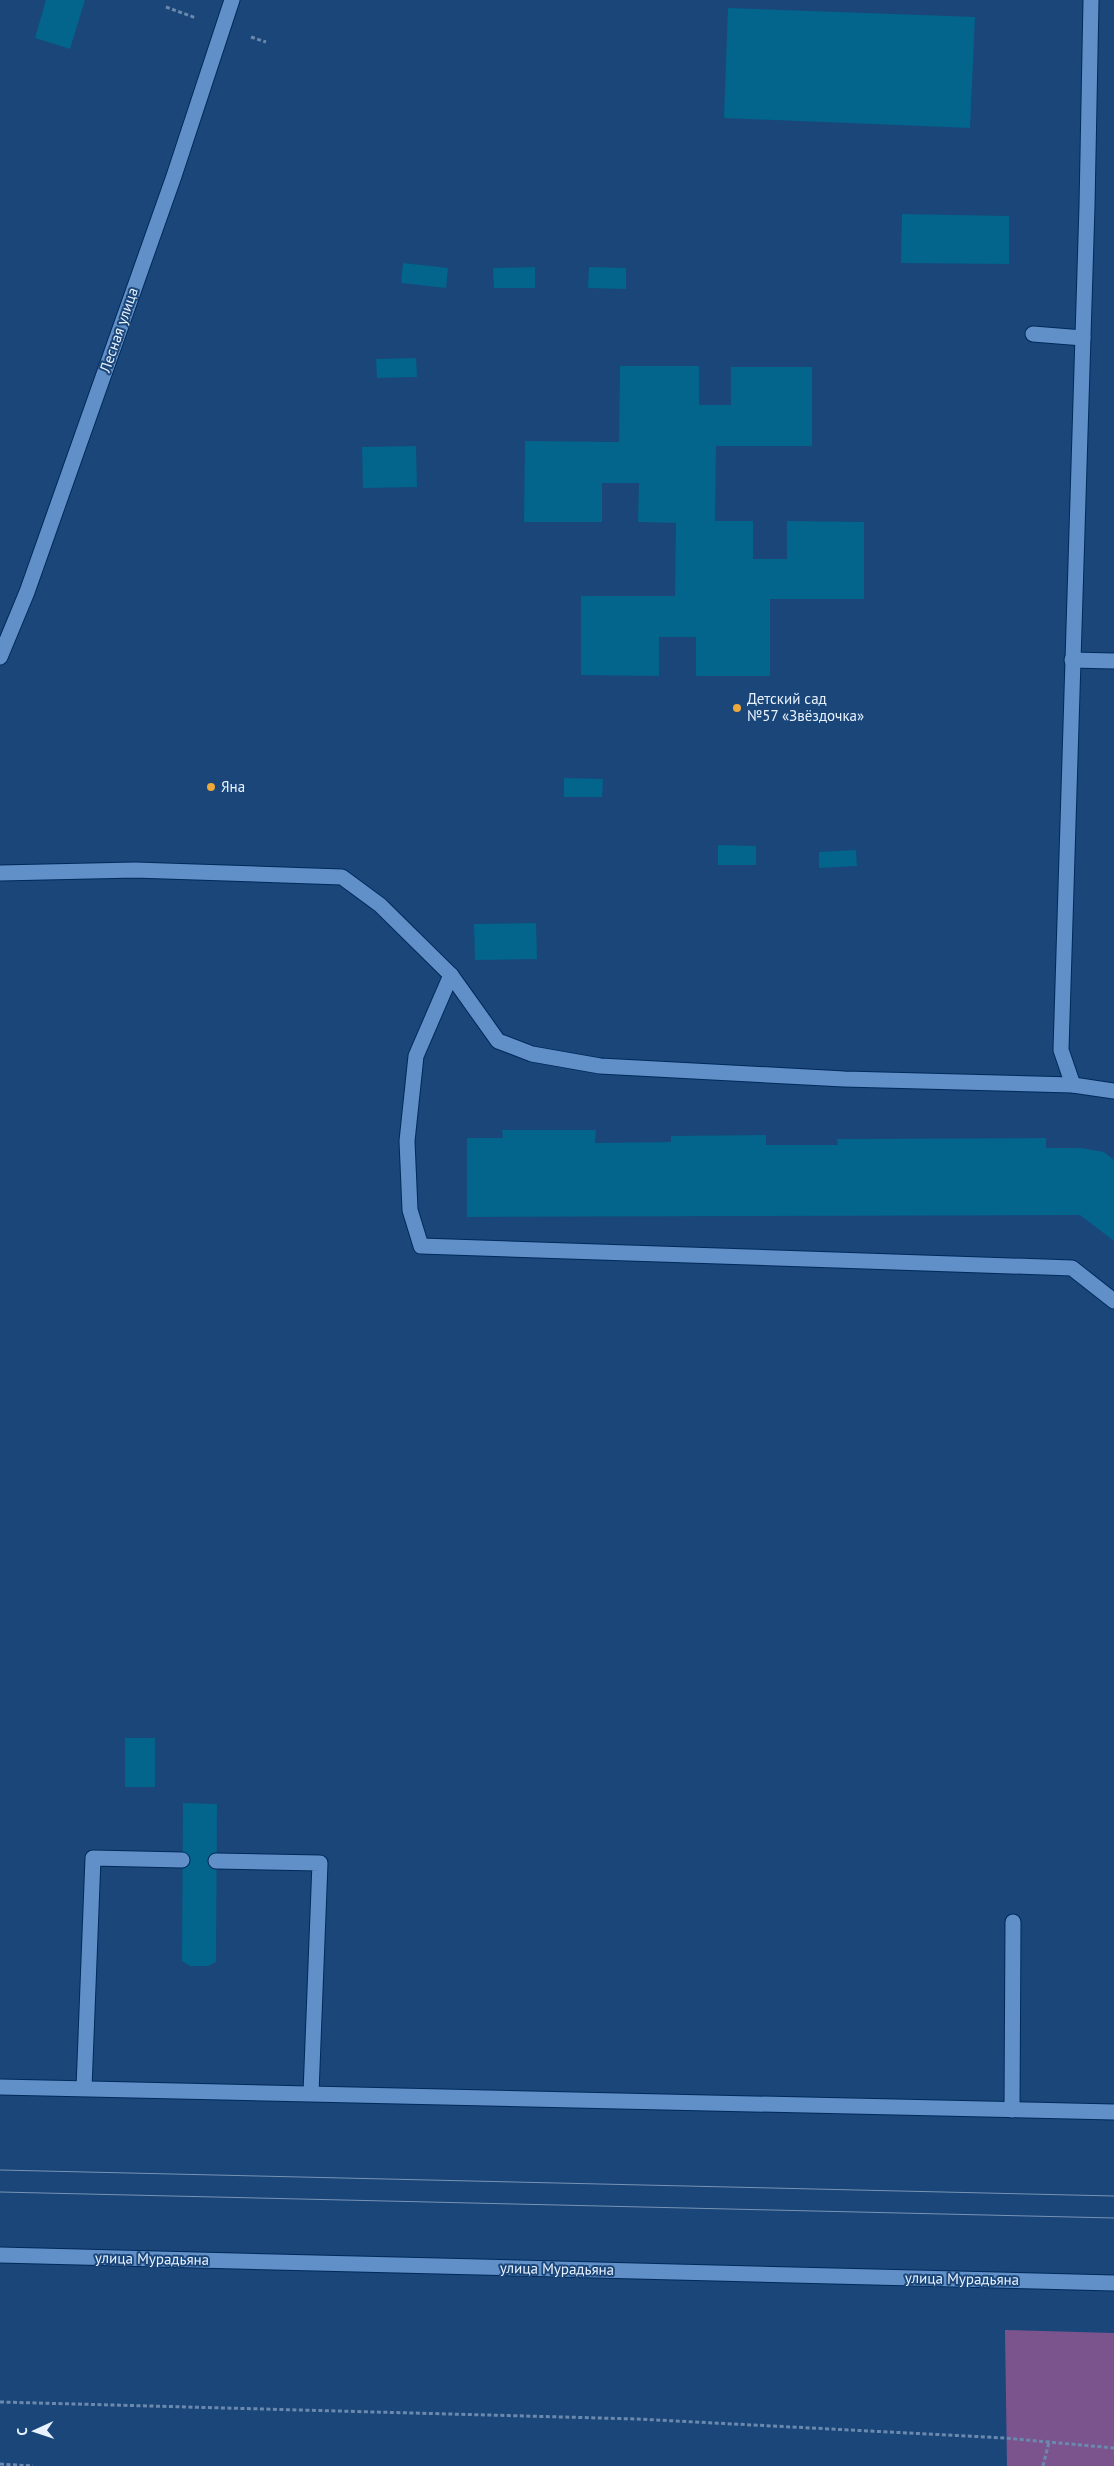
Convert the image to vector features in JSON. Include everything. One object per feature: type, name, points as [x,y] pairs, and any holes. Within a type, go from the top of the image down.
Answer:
[{"type":"main road","name":"Лесная улица","points":[[0,657],[27,592],[174,176],[232,0]]},
{"type":"main road","points":[[1073,1085],[1061,1050],[1083,338],[1091,0]]},
{"type":"main road","points":[[1033,334],[1083,338]]},
{"type":"main road","points":[[1072,660],[1114,661]]},
{"type":"main road","points":[[0,873],[135,870],[342,877],[380,905],[451,975],[498,1041],[532,1054],[600,1066],[844,1079],[1073,1085],[1114,1091]]},
{"type":"main road","points":[[451,975],[416,1056],[407,1141],[410,1210],[421,1246],[1072,1268],[1114,1301]]},
{"type":"main road","points":[[84,2088],[93,1858],[182,1860]]},
{"type":"main road","points":[[216,1861],[320,1863],[311,2093]]},
{"type":"main road","points":[[1012,2110],[1013,1922]]},
{"type":"main road","points":[[0,2087],[1114,2112]]},
{"type":"main road","name":"улица Мурадьяна","points":[[0,2255],[1114,2283]]},
{"type":"path","points":[[0,2402],[637,2419],[1049,2442],[1114,2448]]},
{"type":"path","points":[[1042,2466],[1049,2442]]},
{"type":"path","points":[[0,2464],[33,2466]]},
{"type":"shaded area","points":[[1005,2330],[1114,2333],[1114,2466],[1007,2466]]},
{"type":"building","points":[[46,0],[85,0],[70,49],[35,38]]},
{"type":"building","points":[[728,8],[975,17],[970,128],[724,118]]},
{"type":"building","points":[[902,214],[1009,216],[1009,264],[901,263]]},
{"type":"building","points":[[403,263],[448,268],[446,288],[401,283]]},
{"type":"building","points":[[535,267],[535,288],[494,288],[493,268]]},
{"type":"building","points":[[589,267],[626,268],[626,289],[588,288]]},
{"type":"building","points":[[416,358],[417,377],[377,378],[376,359]]},
{"type":"building","points":[[620,366],[699,366],[699,405],[731,405],[731,367],[812,367],[812,446],[716,446],[715,521],[753,521],[753,559],[787,559],[787,521],[864,522],[864,599],[770,599],[770,676],[696,676],[696,637],[659,637],[659,676],[581,675],[581,596],[675,596],[676,523],[638,522],[639,483],[602,483],[602,522],[524,522],[525,441],[619,442]]},
{"type":"building","points":[[416,446],[417,487],[363,488],[362,447]]},
{"type":"building","points":[[564,778],[603,779],[602,797],[564,797]]},
{"type":"building","points":[[718,845],[756,846],[756,865],[718,865]]},
{"type":"building","points":[[856,850],[857,866],[819,868],[819,852]]},
{"type":"building","points":[[536,923],[537,959],[475,960],[474,924]]},
{"type":"building","points":[[502,1130],[596,1130],[595,1143],[671,1142],[671,1136],[766,1135],[766,1145],[838,1145],[837,1139],[1046,1138],[1046,1148],[1081,1148],[1104,1152],[1114,1160],[1114,1241],[1080,1215],[467,1217],[467,1138],[503,1138]]},
{"type":"building","points":[[125,1738],[155,1738],[155,1787],[125,1787]]},
{"type":"building","points":[[183,1803],[217,1804],[216,1962],[208,1966],[190,1966],[182,1961]]},
{"type":"tram line","points":[[0,2170],[1114,2196]]},
{"type":"tram line","points":[[0,2192],[1114,2218]]},
{"type":"place","name":"Детский сад №57 «Звёздочка»","points":[[737,708]]},
{"type":"place","name":"Яна","points":[[211,787]]}]
